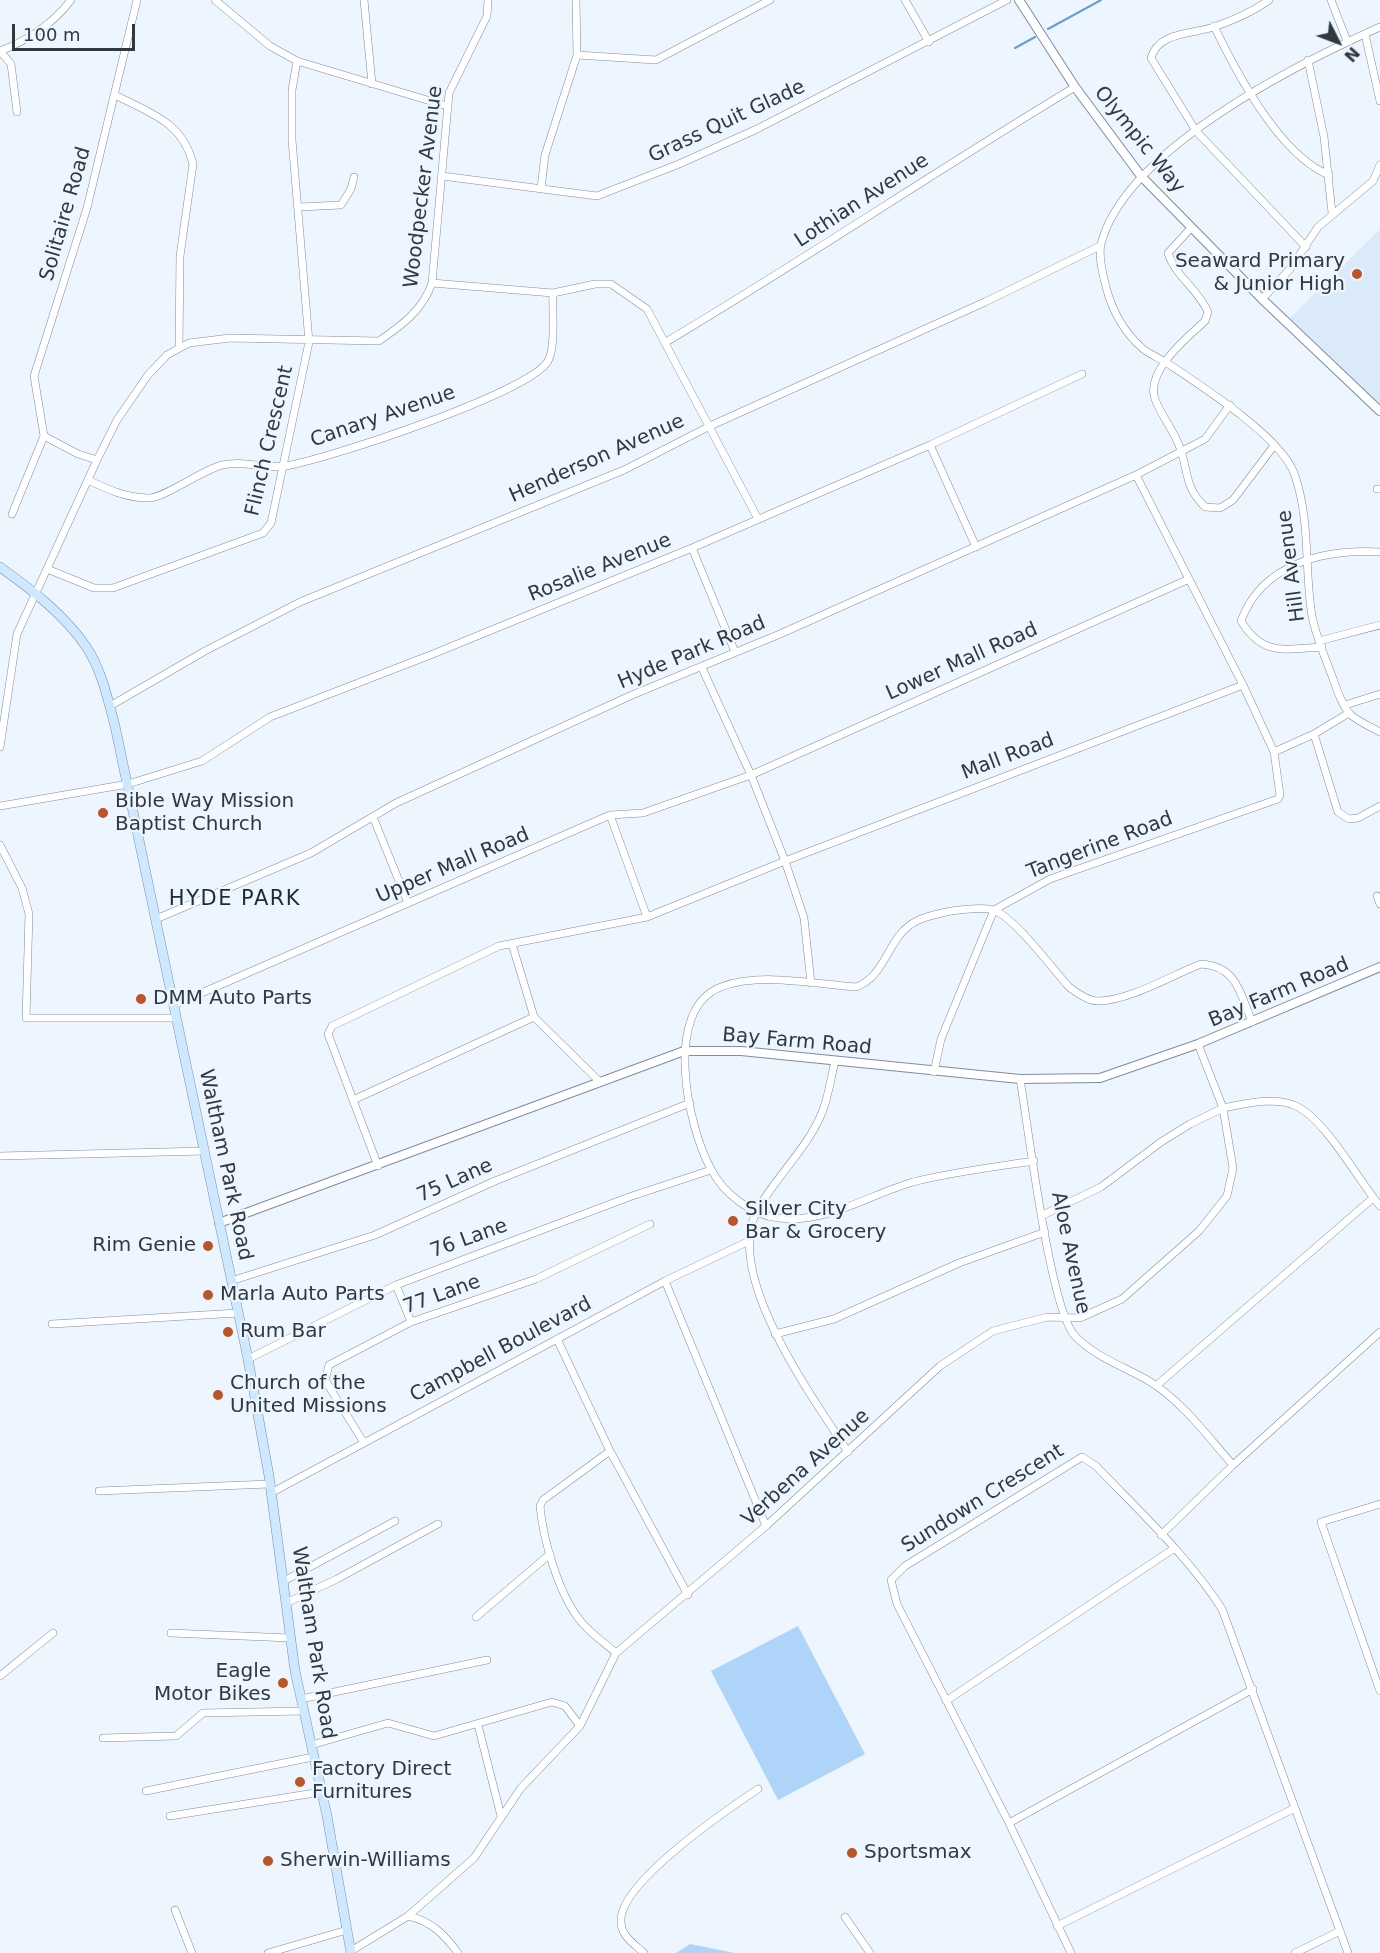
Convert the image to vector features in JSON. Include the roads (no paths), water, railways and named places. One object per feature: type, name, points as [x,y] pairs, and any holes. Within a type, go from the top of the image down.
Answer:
[{"type":"main road","name":"Waltham Park Road","points":[[0,567],[36,595],[69,626],[86,647],[110,706],[248,1359],[284,1581],[290,1638],[351,1952]]},
{"type":"street","points":[[17,112],[11,64],[0,51],[30,40],[61,14],[71,0]]},
{"type":"street","name":"Solitaire Road","points":[[44,436],[34,376],[87,208],[137,0]]},
{"type":"street","points":[[215,0],[270,46],[297,61],[447,106]]},
{"type":"street","points":[[364,0],[372,84]]},
{"type":"street","name":"Woodpecker Avenue","points":[[0,747],[17,634],[117,420],[148,375],[167,355],[189,343],[230,338],[309,342],[379,341],[427,300],[432,283],[447,106],[454,79],[487,15],[488,0]]},
{"type":"street","points":[[541,188],[545,155],[577,55],[576,0]]},
{"type":"street","points":[[577,55],[656,60],[770,0]]},
{"type":"street","points":[[904,0],[928,42]]},
{"type":"street","name":"Grass Quit Glade","points":[[442,176],[597,196],[757,129],[1007,0]]},
{"type":"street","name":"Olympic Way","points":[[1019,0],[1076,87],[1141,176],[1262,299],[1380,411]]},
{"type":"street","points":[[1269,0],[1214,27],[1164,40],[1154,48],[1151,58],[1196,131],[1306,247]]},
{"type":"street","points":[[1331,0],[1347,41]]},
{"type":"street","points":[[1214,27],[1231,60],[1274,129],[1288,145],[1319,171],[1329,175]]},
{"type":"street","points":[[1100,246],[1114,212],[1141,176],[1196,131],[1252,93],[1308,60],[1380,27]]},
{"type":"street","points":[[1365,34],[1380,101]]},
{"type":"street","points":[[1308,60],[1329,175],[1332,213]]},
{"type":"street","name":"Flinch Crescent","points":[[47,569],[94,588],[113,588],[262,533],[271,523],[309,342],[292,130],[292,90],[297,61]]},
{"type":"street","name":"Lothian Avenue","points":[[666,342],[759,287],[990,138],[1076,87]]},
{"type":"street","points":[[115,95],[173,127],[184,139],[190,152],[193,164],[180,256],[179,347]]},
{"type":"street","points":[[1262,299],[1290,269],[1318,227],[1373,181],[1380,165]]},
{"type":"street","points":[[299,207],[341,205],[351,189],[354,177]]},
{"type":"street","points":[[1191,228],[1168,253],[1170,261],[1204,301],[1208,312],[1205,321],[1164,361],[1154,387],[1154,397],[1172,427],[1193,495],[1205,507],[1220,508],[1233,500],[1274,447]]},
{"type":"street","name":"Hill Avenue","points":[[1100,246],[1103,275],[1110,302],[1124,328],[1145,350],[1230,405],[1274,447],[1293,471],[1306,520],[1312,617],[1320,644],[1349,713]]},
{"type":"street","name":"Henderson Avenue","points":[[110,706],[205,651],[300,602],[624,470],[710,426],[985,302],[1100,246]]},
{"type":"street","points":[[432,283],[553,293],[595,284],[611,284],[646,309],[666,342],[758,519]]},
{"type":"street","name":"Canary Avenue","points":[[88,480],[116,493],[150,499],[204,470],[225,464],[253,463],[283,466],[369,444],[518,384],[539,371],[549,360],[553,293]]},
{"type":"street","name":"Rosalie Avenue","points":[[0,806],[128,784],[202,761],[270,717],[433,654],[692,548],[930,446],[1082,374]]},
{"type":"street","name":"Hyde Park Road","points":[[156,919],[311,853],[396,803],[632,695],[702,668],[1136,475],[1205,439],[1230,405]]},
{"type":"street","points":[[12,514],[44,436],[78,454],[97,460]]},
{"type":"street","points":[[930,446],[976,547]]},
{"type":"street","points":[[1136,475],[1187,580],[1243,685],[1274,752],[1314,734],[1349,713],[1380,732]]},
{"type":"street","points":[[692,548],[735,652]]},
{"type":"street","points":[[1380,552],[1348,550],[1308,558],[1285,569],[1263,586],[1248,604],[1242,621],[1249,633],[1264,646],[1287,649],[1320,644],[1380,625]]},
{"type":"street","name":"Lower Mall Road","points":[[751,775],[1187,580]]},
{"type":"street","points":[[702,668],[751,775],[785,861],[804,918],[811,983]]},
{"type":"street","name":"Mall Road","points":[[378,1166],[328,1034],[332,1026],[499,946],[647,917],[785,861],[1243,685]]},
{"type":"street","points":[[1345,705],[1380,694]]},
{"type":"street","points":[[1314,734],[1338,812],[1349,819],[1358,818],[1380,806]]},
{"type":"street","name":"Tangerine Road","points":[[994,910],[1050,879],[1278,799],[1280,795],[1274,752]]},
{"type":"street","name":"Upper Mall Road","points":[[174,1005],[610,815],[643,813],[751,775]]},
{"type":"street","points":[[610,815],[647,917]]},
{"type":"street","points":[[373,817],[408,903]]},
{"type":"street","points":[[0,845],[22,888],[29,914],[26,1018],[176,1018]]},
{"type":"street","points":[[1377,896],[1380,904]]},
{"type":"street","points":[[1034,1161],[915,1182],[815,1218],[777,1218],[756,1212],[724,1188],[711,1170],[690,1103],[684,1051],[689,1024],[699,1003],[718,987],[747,980],[856,987],[866,983],[875,975],[899,935],[913,922],[954,910],[994,910],[1008,919],[1069,987],[1079,995],[1096,1002],[1118,998],[1201,964],[1212,964],[1225,969],[1233,977],[1252,1022]]},
{"type":"street","points":[[934,1071],[948,1020],[994,910]]},
{"type":"street","points":[[512,944],[534,1017],[600,1082]]},
{"type":"street","name":"Bay Farm Road","points":[[219,1223],[684,1051],[741,1051],[1020,1079],[1100,1078],[1198,1044],[1380,967]]},
{"type":"street","points":[[352,1100],[534,1017]]},
{"type":"street","name":"Verbena Avenue","points":[[351,1952],[408,1916],[474,1858],[521,1788],[580,1726],[616,1653],[688,1595],[766,1527],[940,1366],[993,1331],[1047,1317],[1080,1318],[1122,1299],[1199,1231],[1227,1196],[1233,1168],[1222,1108],[1198,1044]]},
{"type":"street","points":[[835,1061],[823,1110],[802,1147],[756,1212],[749,1241],[756,1283],[775,1334],[786,1356],[848,1452]]},
{"type":"street","name":"Aloe Avenue","points":[[1020,1079],[1045,1232],[1064,1317],[1072,1332],[1084,1344],[1156,1386],[1193,1421],[1233,1465]]},
{"type":"street","points":[[1043,1215],[1101,1187],[1161,1142],[1190,1124],[1222,1108],[1262,1102],[1296,1106],[1321,1127],[1380,1206]]},
{"type":"street","name":"75 Lane","points":[[231,1281],[375,1235],[495,1181],[690,1103]]},
{"type":"street","points":[[0,1156],[205,1150]]},
{"type":"street","name":"76 Lane","points":[[248,1359],[396,1285],[629,1197],[711,1170]]},
{"type":"street","points":[[1156,1386],[1373,1197]]},
{"type":"street","name":"77 Lane","points":[[364,1443],[326,1380],[329,1365],[411,1322],[536,1278],[650,1224]]},
{"type":"street","points":[[775,1334],[834,1319],[949,1267],[1045,1232]]},
{"type":"street","name":"Campbell Boulevard","points":[[270,1489],[364,1443],[665,1281],[749,1241]]},
{"type":"street","points":[[665,1281],[766,1527]]},
{"type":"street","points":[[396,1285],[411,1322]]},
{"type":"street","points":[[52,1324],[238,1313]]},
{"type":"street","points":[[1161,1535],[1233,1465],[1378,1337]]},
{"type":"street","points":[[557,1339],[609,1451],[688,1595]]},
{"type":"street","points":[[609,1451],[543,1500],[541,1511],[550,1554],[571,1609],[580,1622],[616,1653]]},
{"type":"street","name":"Sundown Crescent","points":[[1071,1953],[1009,1823],[897,1604],[891,1580],[895,1574],[1082,1457],[1096,1466],[1161,1535],[1211,1592],[1221,1609],[1348,1953]]},
{"type":"street","points":[[99,1491],[270,1489]]},
{"type":"street","points":[[1380,1504],[1321,1522],[1380,1691]]},
{"type":"street","points":[[284,1581],[395,1521]]},
{"type":"street","points":[[286,1603],[337,1580],[438,1524]]},
{"type":"street","points":[[946,1701],[1173,1549]]},
{"type":"street","points":[[476,1617],[550,1554]]},
{"type":"street","points":[[0,1676],[53,1633]]},
{"type":"street","points":[[171,1633],[290,1638]]},
{"type":"street","points":[[301,1699],[487,1660]]},
{"type":"street","points":[[1009,1823],[1252,1689]]},
{"type":"street","points":[[311,1745],[388,1723],[434,1736],[556,1702],[565,1706],[580,1726]]},
{"type":"street","points":[[103,1738],[176,1736],[203,1713],[303,1711]]},
{"type":"street","points":[[478,1725],[501,1816]]},
{"type":"street","points":[[146,1791],[314,1757]]},
{"type":"street","points":[[644,1953],[622,1933],[620,1918],[632,1893],[689,1836],[758,1789]]},
{"type":"street","points":[[170,1816],[321,1792]]},
{"type":"street","points":[[1057,1926],[1295,1808]]},
{"type":"street","points":[[175,1910],[192,1953]]},
{"type":"street","points":[[408,1916],[421,1918],[433,1925],[445,1935],[458,1953]]},
{"type":"street","points":[[845,1917],[870,1953]]},
{"type":"street","points":[[268,1953],[347,1930]]},
{"type":"street","points":[[1294,1953],[1340,1931]]},
{"type":"waterway","points":[[1048,29],[1101,0]]},
{"type":"waterway","points":[[1015,48],[1035,37]]},
{"type":"place","name":"Seaward Primary & Junior High","points":[[1357,274]]},
{"type":"place","name":"Bible Way Mission Baptist Church","points":[[103,813]]},
{"type":"place","name":"DMM Auto Parts","points":[[141,999]]},
{"type":"place","name":"Silver City Bar & Grocery","points":[[733,1221]]},
{"type":"place","name":"Rim Genie","points":[[208,1246]]},
{"type":"place","name":"Marla Auto Parts","points":[[208,1295]]},
{"type":"place","name":"Rum Bar","points":[[228,1332]]},
{"type":"place","name":"Church of the United Missions","points":[[218,1395]]},
{"type":"place","name":"Eagle Motor Bikes","points":[[283,1683]]},
{"type":"place","name":"Factory Direct Furnitures","points":[[300,1782]]},
{"type":"place","name":"Sportsmax","points":[[852,1853]]},
{"type":"place","name":"Sherwin-Williams","points":[[268,1861]]},
{"type":"district","name":"HYDE PARK","points":[[235,900]]}]
